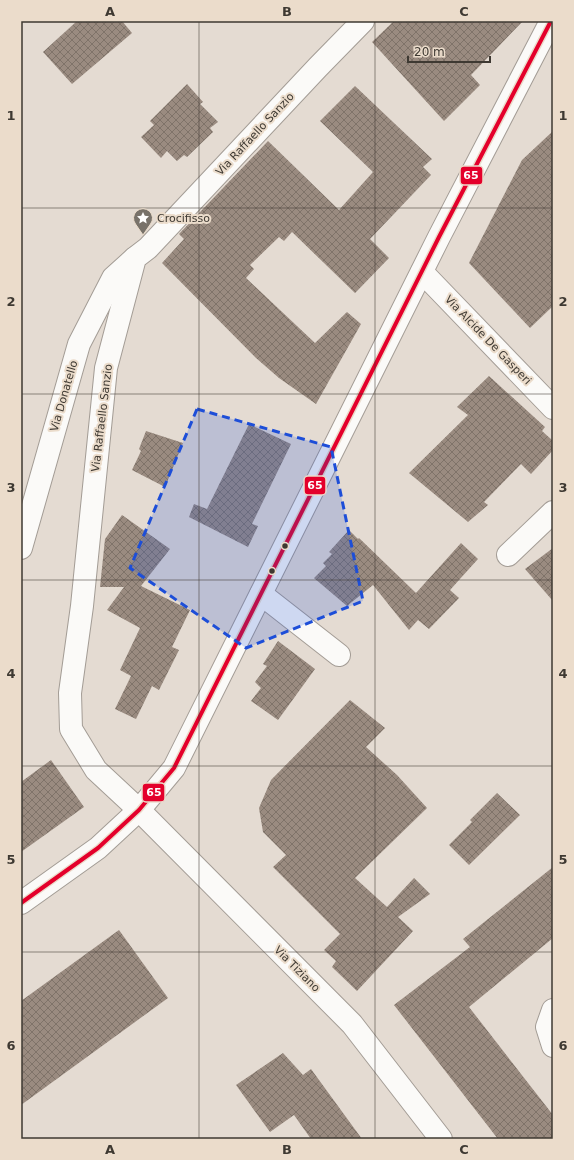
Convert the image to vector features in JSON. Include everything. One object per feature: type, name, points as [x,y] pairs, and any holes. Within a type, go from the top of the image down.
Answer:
[{"type":"street","name":"Via Raffaello Sanzio","points":[[139,810],[96,770],[70,729],[70,693],[82,606],[106,368],[135,258],[148,248],[363,21]]},
{"type":"street","points":[[21,903],[98,848],[139,810],[174,768],[422,272],[549,35]]},
{"type":"street","name":"Via Donatello","points":[[21,548],[79,344],[113,278],[135,258]]},
{"type":"street","name":"Via Alcide De Gasperi","points":[[422,272],[553,408]]},
{"type":"street","points":[[508,554],[553,512]]},
{"type":"street","points":[[261,594],[339,655]]},
{"type":"street","name":"Via Tiziano","points":[[139,810],[352,1024],[441,1139]]},
{"type":"street","points":[[553,1010],[547,1027],[553,1046]]},
{"type":"highlighted area","points":[[197,409],[331,447],[363,601],[246,648],[130,568]]},
{"type":"building","points":[[77,21],[122,21],[132,33],[72,84],[43,52]]},
{"type":"building","points":[[394,21],[523,21],[471,75],[480,85],[444,121],[372,42]]},
{"type":"building","points":[[187,84],[203,102],[200,104],[218,122],[210,128],[213,132],[187,157],[184,155],[177,161],[167,151],[161,158],[141,137],[154,125],[150,121]]},
{"type":"building","points":[[355,86],[432,159],[423,167],[431,175],[370,239],[389,258],[355,293],[292,232],[284,241],[279,237],[250,265],[254,269],[246,278],[315,343],[347,312],[361,324],[316,404],[279,378],[256,358],[162,263],[184,239],[179,234],[268,141],[339,210],[373,172],[320,121]]},
{"type":"building","points":[[553,131],[553,306],[530,328],[469,263],[522,160]]},
{"type":"building","points":[[489,376],[545,427],[542,431],[553,441],[553,450],[531,474],[521,464],[484,502],[488,505],[468,522],[409,473],[468,415],[457,407]]},
{"type":"building","points":[[249,424],[291,444],[252,524],[258,526],[248,547],[189,517],[194,504],[207,509]]},
{"type":"building","points":[[146,431],[183,443],[165,487],[132,470],[141,451],[139,449]]},
{"type":"building","points":[[122,515],[170,549],[141,586],[190,610],[172,647],[179,650],[159,690],[152,686],[136,719],[115,709],[131,676],[120,670],[140,628],[107,610],[124,587],[100,587],[105,539]]},
{"type":"building","points":[[349,530],[416,593],[461,543],[478,559],[450,590],[459,598],[429,629],[418,620],[409,630],[373,585],[347,606],[314,578],[326,566],[323,563],[332,554],[329,552]]},
{"type":"building","points":[[553,548],[553,601],[525,569]]},
{"type":"building","points":[[278,641],[315,669],[278,720],[251,701],[261,688],[255,682],[267,666],[263,664]]},
{"type":"building","points":[[350,700],[385,728],[366,747],[397,775],[427,808],[355,878],[387,907],[414,878],[430,894],[398,917],[413,931],[357,991],[332,967],[336,961],[324,950],[340,934],[273,867],[286,855],[263,832],[259,808],[271,780]]},
{"type":"building","points":[[51,760],[84,807],[21,852],[21,782]]},
{"type":"building","points":[[497,793],[520,815],[469,865],[449,845],[472,822],[470,820]]},
{"type":"building","points":[[553,867],[553,938],[469,1007],[553,1115],[553,1139],[498,1139],[394,1005],[470,947],[463,939]]},
{"type":"building","points":[[119,930],[168,998],[21,1105],[21,1001]]},
{"type":"building","points":[[283,1053],[303,1075],[311,1069],[362,1139],[311,1139],[294,1115],[270,1132],[236,1085]]},
{"type":"transit line","name":"65","points":[[21,903],[98,848],[139,810],[174,768],[439,237],[551,21]]},
{"type":"place","name":"Crocifisso","points":[[143,235]]}]
